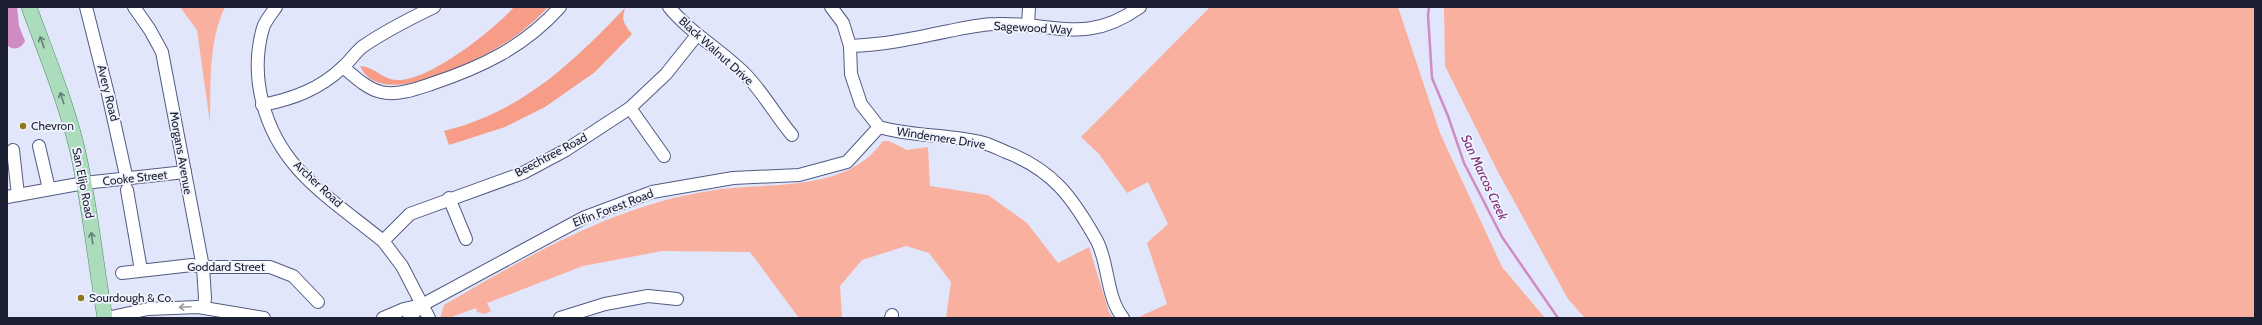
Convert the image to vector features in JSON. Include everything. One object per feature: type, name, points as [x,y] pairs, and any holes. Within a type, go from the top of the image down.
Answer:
[{"type":"main road","name":"San Elijo Road","points":[[29,7],[63,99],[84,183],[106,318]]},
{"type":"street","name":"Avery Road","points":[[86,7],[108,94],[127,185],[141,270]]},
{"type":"street","name":"Morgans Avenue","points":[[134,7],[150,30],[162,52],[202,267],[205,298],[204,307]]},
{"type":"street","name":"Archer Road","points":[[276,7],[264,27],[257,67],[262,105],[279,143],[298,168],[383,241],[399,261],[429,318]]},
{"type":"street","points":[[262,105],[289,100],[317,87],[343,67],[360,49],[384,31],[434,7]]},
{"type":"street","points":[[343,67],[367,86],[380,92],[395,93],[424,86],[469,72],[512,49],[552,16],[560,7]]},
{"type":"street","name":"Black Walnut Drive","points":[[669,7],[697,35],[747,76],[760,92],[777,118],[792,135]]},
{"type":"street","points":[[831,7],[843,23],[850,46],[851,74],[861,104],[879,127]]},
{"type":"street","points":[[1028,26],[1029,7]]},
{"type":"street","name":"Sagewood Way","points":[[850,46],[878,45],[997,24],[1073,31],[1101,27],[1126,17],[1140,7]]},
{"type":"street","name":"Beechtree Road","points":[[383,241],[410,214],[449,198],[523,173],[566,150],[630,108],[666,74],[697,35]]},
{"type":"street","points":[[630,108],[664,156]]},
{"type":"street","name":"Elfin Forest Road","points":[[422,305],[585,216],[652,192],[733,178],[799,175],[847,162],[879,127]]},
{"type":"street","name":"Windemere Drive","points":[[879,127],[902,133],[984,143],[1023,158],[1055,180],[1079,209],[1098,243],[1110,286],[1123,318]]},
{"type":"street","points":[[39,146],[49,189]]},
{"type":"street","points":[[13,150],[13,196]]},
{"type":"street","name":"Cooke Street","points":[[13,196],[84,183],[127,185],[185,172]]},
{"type":"street","points":[[449,198],[466,239]]},
{"type":"street","name":"Goddard Street","points":[[122,273],[192,265],[202,267],[270,267],[292,276],[318,302]]},
{"type":"street","points":[[560,318],[605,304],[648,296],[677,299]]},
{"type":"street","points":[[383,318],[404,309],[422,305]]},
{"type":"street","points":[[409,318],[422,305]]},
{"type":"street","points":[[106,318],[148,309],[204,307],[264,318]]},
{"type":"shaded area","points":[[7,7],[17,7],[19,26],[25,41],[17,48],[12,48],[7,45]]},
{"type":"shaded area","points":[[180,7],[225,7],[220,20],[213,49],[210,123],[197,30]]},
{"type":"shaded area","points":[[514,7],[548,7],[527,27],[509,40],[490,52],[451,71],[429,79],[407,84],[387,84],[371,79],[360,66],[370,68],[387,78],[396,80],[409,79],[425,73],[442,64],[476,41]]},
{"type":"shaded area","points":[[1210,7],[1398,7],[1440,133],[1502,267],[1545,318],[1137,318],[1167,304],[1147,243],[1168,224],[1148,182],[1127,193],[1099,154],[1081,137]]},
{"type":"shaded area","points":[[1444,7],[2255,7],[2255,318],[1585,318],[1568,299],[1498,172],[1445,66]]},
{"type":"shaded area","points":[[625,8],[623,19],[632,34],[595,72],[545,107],[505,127],[449,145],[444,131],[472,122],[498,111],[522,98],[565,66]]},
{"type":"shaded area","points":[[883,141],[889,141],[907,150],[928,147],[930,186],[988,195],[1027,223],[1058,263],[1089,247],[1109,312],[1113,318],[946,318],[951,282],[929,253],[906,246],[862,260],[840,286],[842,318],[799,318],[750,252],[662,251],[583,266],[487,303],[491,311],[485,314],[477,312],[476,308],[449,318],[440,318],[444,305],[539,252],[604,221],[638,208],[673,198],[709,191],[779,185],[826,178],[848,170],[867,158]]},
{"type":"waterway","name":"San Marcos Creek","points":[[1429,7],[1428,15],[1432,78],[1448,116],[1464,163],[1502,237],[1558,318]]},
{"type":"place","name":"Chevron","points":[[23,126]]},
{"type":"place","name":"Sourdough & Co.","points":[[81,298]]}]
